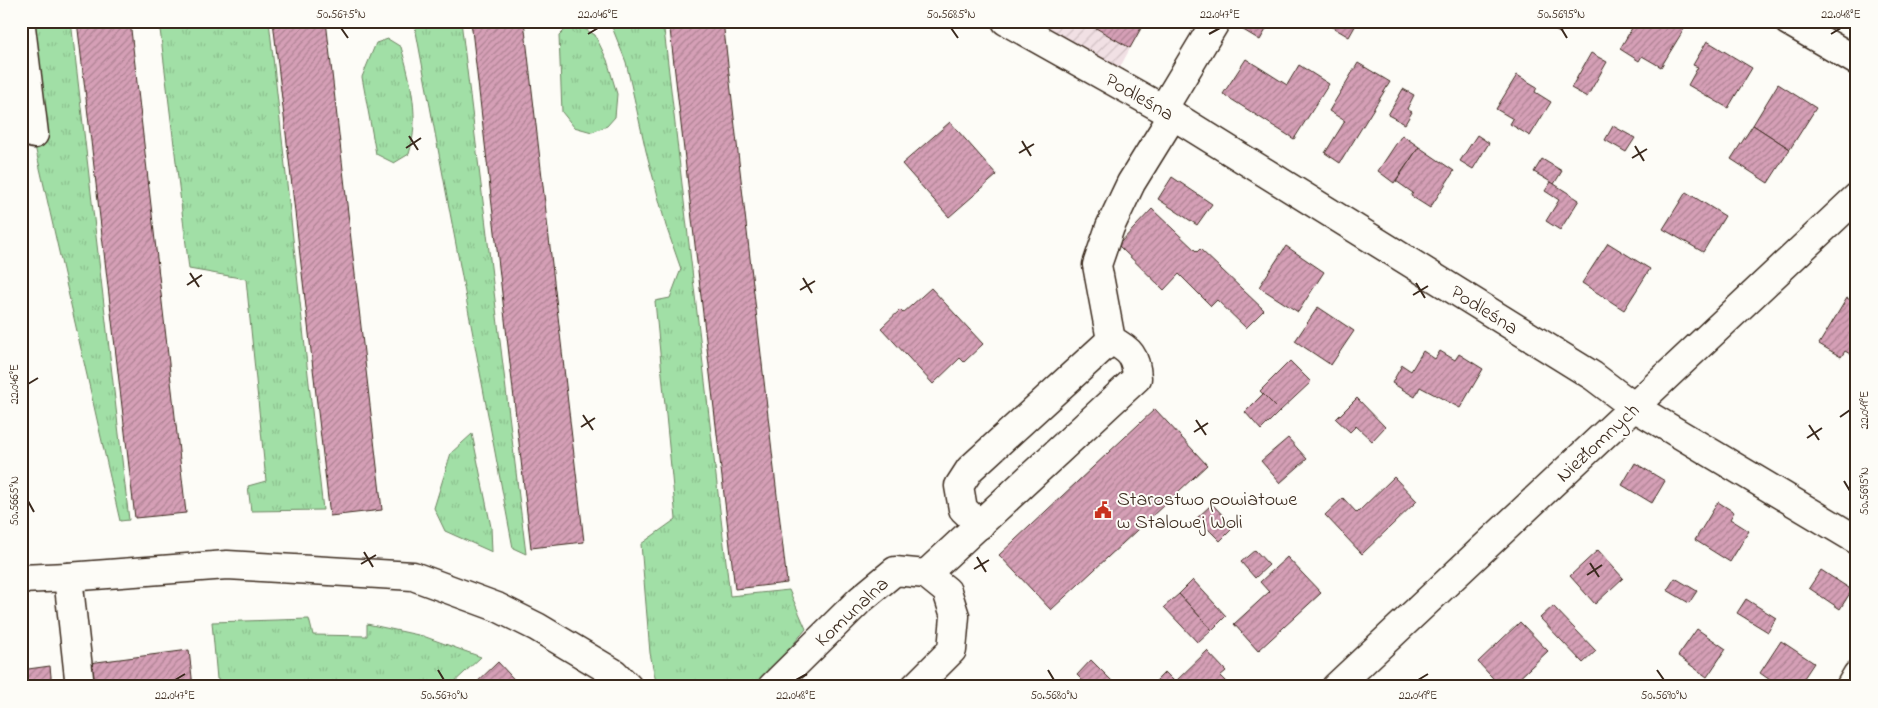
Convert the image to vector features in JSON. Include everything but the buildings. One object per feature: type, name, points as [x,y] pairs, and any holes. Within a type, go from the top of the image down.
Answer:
[{"type":"street","name":"Podleśna","points":[[1006,21],[1168,112],[1593,376],[1634,407],[1857,540]]},
{"type":"street","points":[[1111,340],[1097,265],[1110,227],[1131,183],[1216,21]]},
{"type":"street","points":[[1788,21],[1857,61]]},
{"type":"street","points":[[21,26],[34,134]]},
{"type":"street","name":"Niezłomnych","points":[[1336,687],[1857,197]]},
{"type":"street","points":[[915,687],[952,650],[955,616],[947,591],[926,574],[1137,378],[1136,365],[1128,349],[1111,340]]},
{"type":"street","points":[[980,525],[963,509],[959,486],[970,469],[1111,340]]},
{"type":"street","points":[[21,579],[228,564],[413,576],[497,607],[537,627],[614,673],[628,687]]},
{"type":"street","name":"Komunalna","points":[[772,687],[860,600],[895,571],[926,574]]},
{"type":"street","points":[[68,577],[80,687]]},
{"type":"street","points":[[1850,687],[1857,675]]},
{"type":"shaded area","points":[[1006,21],[1145,21],[1113,80]]},
{"type":"green space","points":[[21,21],[71,21],[129,520],[120,521],[25,102]]},
{"type":"green space","points":[[159,21],[269,21],[323,510],[251,511],[248,486],[266,481],[246,279],[189,269]]},
{"type":"green space","points":[[414,21],[461,21],[526,554],[513,548]]},
{"type":"green space","points":[[613,21],[663,21],[730,596],[789,590],[806,629],[757,687],[657,687],[650,653],[641,544],[676,519],[655,301],[670,298],[681,269],[666,226],[646,151],[626,62],[612,27]]},
{"type":"green space","points":[[569,26],[583,28],[595,35],[607,60],[617,94],[615,117],[607,126],[592,132],[574,127],[562,112],[559,36]]},
{"type":"green space","points":[[388,39],[401,47],[411,87],[414,114],[414,127],[409,154],[394,163],[376,154],[362,77],[376,43]]},
{"type":"green space","points":[[472,434],[491,527],[492,552],[445,531],[434,508],[451,453]]},
{"type":"green space","points":[[309,619],[313,635],[367,636],[367,624],[423,636],[481,657],[449,687],[232,687],[232,684],[217,679],[212,622]]},
{"type":"place","name":"Starostwo powiatowe w Stalowej Woli","points":[[1103,510]]}]
